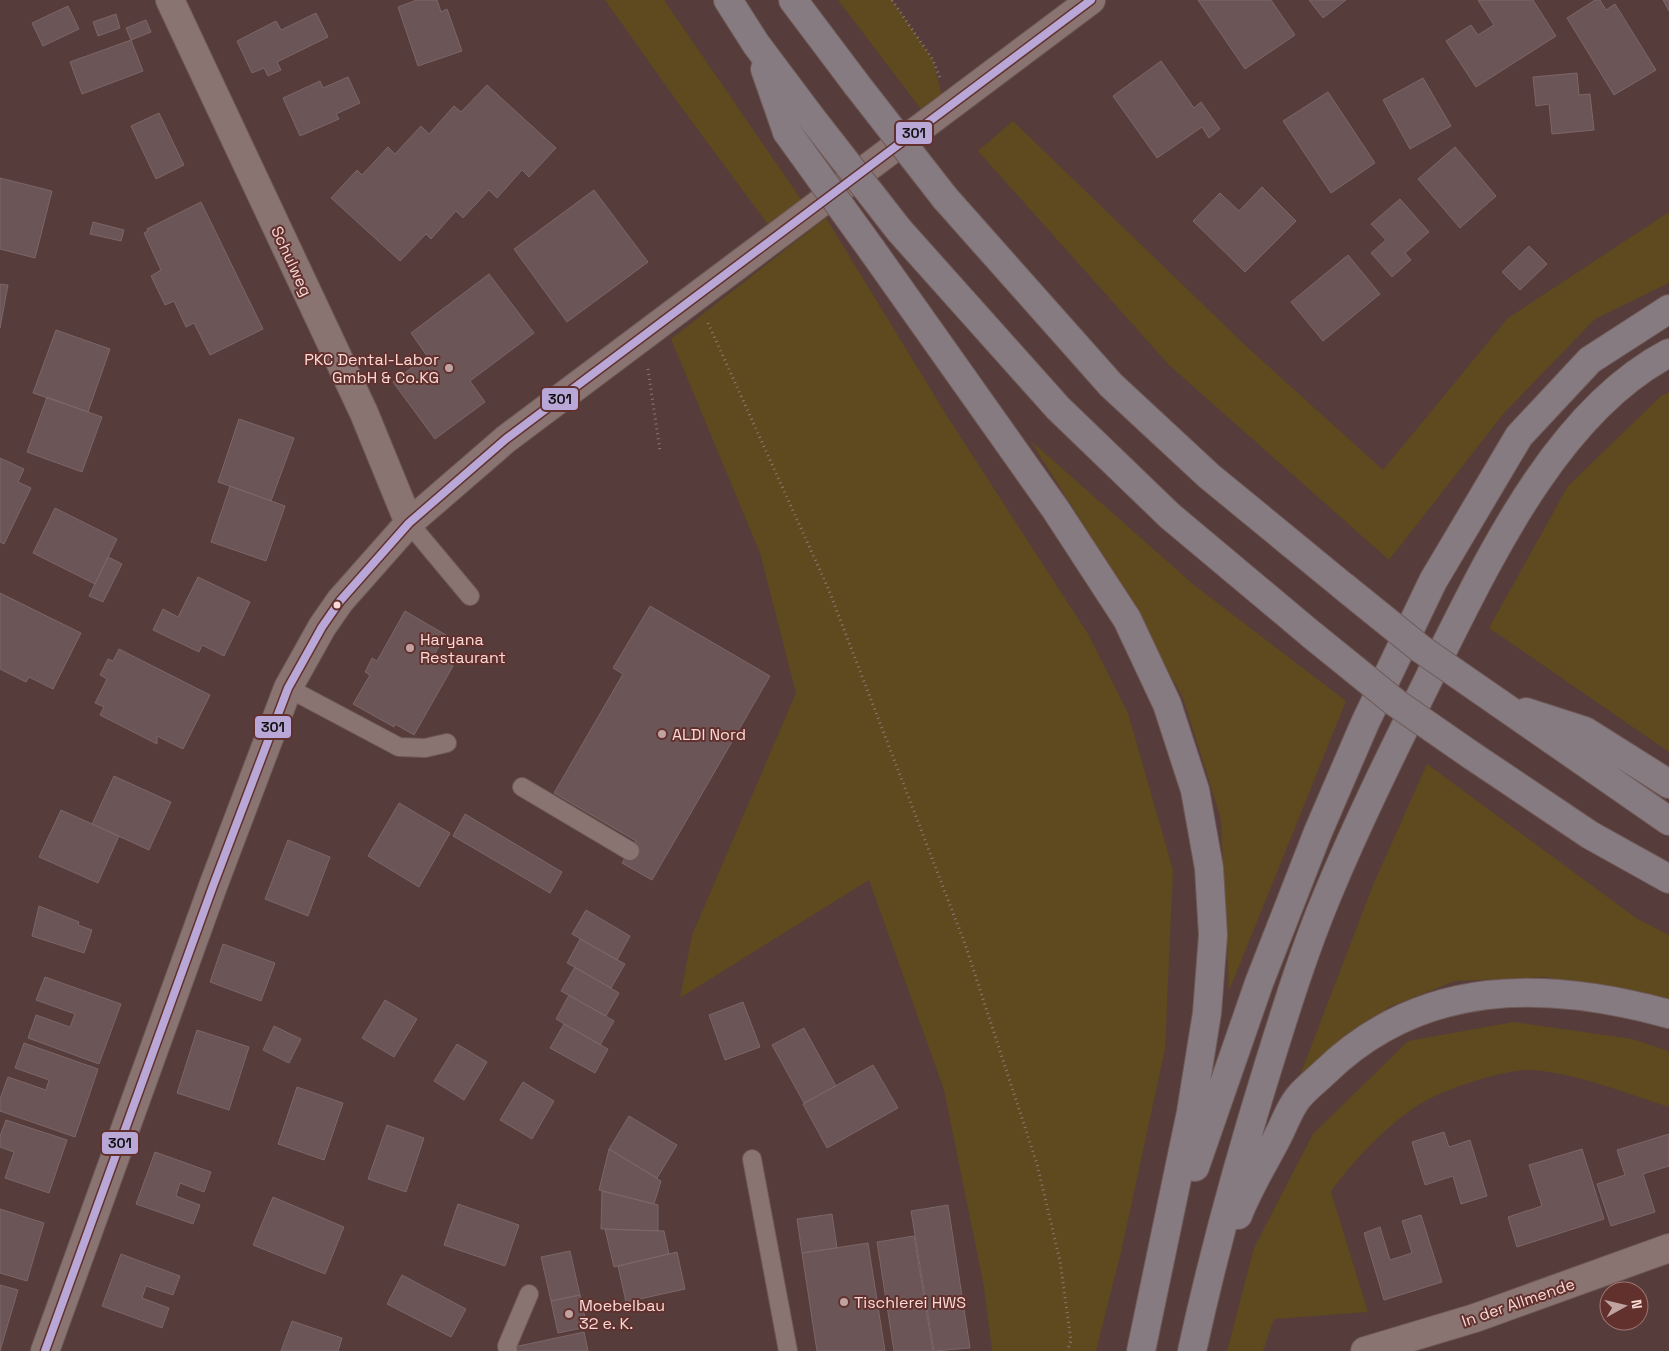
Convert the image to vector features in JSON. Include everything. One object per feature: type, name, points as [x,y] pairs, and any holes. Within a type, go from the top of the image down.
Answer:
[{"type":"highway","points":[[728,0],[756,44],[899,230],[1058,408],[1170,516],[1396,704],[1590,835],[1669,878]]},
{"type":"highway","points":[[793,0],[945,198],[1111,385],[1209,476],[1421,649],[1669,820]]},
{"type":"highway","points":[[756,44],[787,132],[1051,502],[1127,619],[1167,704],[1195,790],[1209,868],[1213,935],[1207,1014],[1191,1112],[1155,1295],[1141,1351]]},
{"type":"highway","points":[[1155,1295],[1203,1142],[1259,983],[1314,840],[1365,723],[1434,581],[1519,436],[1590,360],[1669,309]]},
{"type":"highway","points":[[1192,1351],[1243,1146],[1290,996],[1327,897],[1391,755],[1487,563],[1537,482],[1579,428],[1623,383],[1669,353]]},
{"type":"highway","points":[[1499,703],[1585,730],[1669,784]]},
{"type":"highway","points":[[1202,1305],[1242,1204],[1298,1098],[1349,1049],[1384,1026],[1422,1009],[1469,998],[1507,992],[1558,994],[1630,1003],[1669,1014]]},
{"type":"street","name":"Schulweg","points":[[170,0],[364,413],[409,524]]},
{"type":"street","points":[[45,1351],[213,886],[288,688],[322,627],[340,602],[409,524],[506,439],[1091,0]]},
{"type":"street","name":"In der Allmende","points":[[1365,1351],[1475,1318],[1669,1248]]},
{"type":"lane","points":[[409,524],[470,596]]},
{"type":"lane","points":[[288,688],[399,747],[425,748],[447,743]]},
{"type":"lane","points":[[522,787],[630,852]]},
{"type":"lane","points":[[752,1159],[788,1351]]},
{"type":"lane","points":[[508,1351],[507,1346],[529,1294]]},
{"type":"path","points":[[892,0],[934,60],[950,105]]},
{"type":"path","points":[[696,297],[828,588],[965,944],[1037,1164],[1060,1261],[1071,1341],[1067,1351]]},
{"type":"path","points":[[644,336],[660,451]]},
{"type":"shaded area","points":[[605,0],[664,0],[805,205],[769,226]]},
{"type":"shaded area","points":[[838,0],[892,0],[933,60],[942,96],[927,117]]},
{"type":"shaded area","points":[[1013,121],[1247,347],[1383,470],[1508,318],[1669,212],[1669,283],[1595,319],[1504,413],[1389,560],[1169,365],[978,151]]},
{"type":"shaded area","points":[[826,218],[947,416],[1088,634],[1128,713],[1173,870],[1165,1049],[1121,1252],[1096,1351],[992,1351],[984,1287],[944,1090],[869,880],[680,998],[692,935],[796,693],[760,553],[671,339]]},
{"type":"shaded area","points":[[1669,392],[1669,752],[1489,628],[1568,486],[1661,396]]},
{"type":"shaded area","points":[[1030,440],[1194,585],[1346,701],[1229,991],[1221,819],[1183,698],[1114,573]]},
{"type":"shaded area","points":[[1427,764],[1636,918],[1669,935],[1669,1001],[1546,977],[1455,981],[1389,1007],[1299,1078],[1373,885]]},
{"type":"shaded area","points":[[1514,1022],[1632,1039],[1669,1051],[1669,1107],[1585,1080],[1533,1070],[1516,1071],[1488,1077],[1449,1090],[1427,1100],[1402,1117],[1374,1141],[1349,1168],[1331,1192],[1368,1312],[1274,1319],[1263,1351],[1227,1351],[1254,1248],[1313,1134],[1408,1041]]},
{"type":"building","points":[[417,0],[437,0],[441,12],[447,9],[462,51],[418,66],[398,7]]},
{"type":"building","points":[[1198,0],[1271,0],[1295,35],[1245,69]]},
{"type":"building","points":[[1309,0],[1346,0],[1323,18]]},
{"type":"building","points":[[1478,0],[1533,0],[1556,36],[1476,87],[1446,41],[1471,25],[1478,35],[1494,25]]},
{"type":"building","points":[[1595,0],[1600,0],[1606,10],[1615,4],[1656,70],[1614,95],[1567,18]]},
{"type":"building","points":[[1663,0],[1669,0],[1669,11]]},
{"type":"building","points":[[68,6],[79,29],[43,46],[32,23]]},
{"type":"building","points":[[316,13],[328,37],[277,62],[281,70],[268,76],[264,68],[252,73],[237,41],[276,21],[281,30]]},
{"type":"building","points":[[116,14],[120,28],[98,36],[93,22]]},
{"type":"building","points":[[146,20],[151,32],[131,40],[126,28]]},
{"type":"building","points":[[131,40],[143,71],[82,94],[70,62]]},
{"type":"building","points":[[1161,61],[1194,108],[1201,102],[1220,129],[1209,138],[1202,127],[1157,158],[1113,96]]},
{"type":"building","points":[[1577,73],[1579,95],[1590,94],[1594,130],[1552,134],[1549,104],[1536,106],[1533,77]]},
{"type":"building","points":[[348,77],[360,103],[336,114],[339,119],[300,136],[283,98],[320,81],[323,88]]},
{"type":"building","points":[[1423,78],[1451,126],[1410,149],[1383,100]]},
{"type":"building","points":[[487,85],[556,148],[529,177],[522,170],[497,198],[489,190],[463,218],[456,211],[431,239],[426,234],[400,261],[331,198],[357,170],[362,175],[388,147],[395,154],[421,126],[429,134],[454,106],[461,112]]},
{"type":"building","points":[[1328,92],[1375,163],[1331,193],[1283,121]]},
{"type":"building","points":[[159,113],[184,165],[156,179],[131,126]]},
{"type":"building","points":[[1455,147],[1496,196],[1460,228],[1418,179]]},
{"type":"building","points":[[0,178],[52,191],[35,258],[0,249]]},
{"type":"building","points":[[1262,187],[1296,221],[1245,272],[1193,221],[1220,193],[1239,211]]},
{"type":"building","points":[[594,190],[648,262],[567,322],[514,249]]},
{"type":"building","points":[[1400,199],[1429,232],[1405,253],[1411,260],[1392,277],[1371,253],[1386,240],[1371,224]]},
{"type":"building","points":[[201,202],[263,329],[210,355],[194,323],[186,327],[174,301],[165,305],[151,276],[161,270],[144,233],[148,231],[147,229]]},
{"type":"building","points":[[93,222],[124,230],[121,241],[90,234]]},
{"type":"building","points":[[1529,246],[1547,264],[1520,290],[1502,272]]},
{"type":"building","points":[[1348,255],[1380,294],[1323,341],[1291,302]]},
{"type":"building","name":"PKC Dental-Labor GmbH & Co.KG","points":[[489,274],[534,333],[470,381],[485,402],[435,439],[393,382],[427,356],[411,333]]},
{"type":"building","points":[[0,284],[8,285],[0,328]]},
{"type":"building","points":[[56,330],[110,349],[88,412],[33,393]]},
{"type":"building","points":[[47,397],[102,417],[82,472],[27,452]]},
{"type":"building","points":[[239,419],[294,438],[271,501],[218,482]]},
{"type":"building","points":[[0,458],[24,469],[18,482],[31,488],[4,544],[0,542]]},
{"type":"building","points":[[230,486],[285,506],[266,561],[211,542]]},
{"type":"building","points":[[55,508],[117,539],[95,584],[33,553]]},
{"type":"building","points":[[108,557],[122,564],[103,602],[89,596]]},
{"type":"building","points":[[198,577],[250,602],[224,656],[202,645],[199,652],[153,630],[163,609],[178,617]]},
{"type":"building","points":[[0,593],[81,633],[53,689],[29,677],[26,682],[0,669]]},
{"type":"building","name":"ALDI Nord","points":[[650,606],[770,676],[652,880],[622,863],[636,841],[554,793],[623,674],[613,668]]},
{"type":"building","points":[[405,611],[446,635],[434,655],[453,666],[414,735],[395,724],[394,727],[353,704],[370,675],[365,672],[372,658],[377,661]]},
{"type":"building","points":[[119,649],[210,695],[183,749],[157,736],[157,744],[100,715],[104,707],[95,703],[107,679],[100,675],[108,659],[113,661]]},
{"type":"building","points":[[114,776],[171,802],[149,850],[92,824]]},
{"type":"building","points":[[399,803],[450,833],[419,887],[368,856]]},
{"type":"building","points":[[61,810],[119,836],[98,883],[39,857]]},
{"type":"building","points":[[465,814],[562,872],[550,893],[453,836]]},
{"type":"building","points":[[288,840],[330,857],[308,916],[265,899]]},
{"type":"building","points":[[39,906],[79,922],[78,925],[92,930],[84,953],[32,936]]},
{"type":"building","points":[[586,910],[630,936],[617,960],[572,934]]},
{"type":"building","points":[[580,939],[625,964],[611,988],[567,963]]},
{"type":"building","points":[[223,944],[275,963],[261,1001],[210,982]]},
{"type":"building","points":[[575,967],[619,993],[606,1016],[561,991]]},
{"type":"building","points":[[45,977],[121,1004],[99,1064],[28,1038],[36,1015],[70,1027],[75,1014],[36,1000]]},
{"type":"building","points":[[569,995],[614,1021],[600,1045],[556,1019]]},
{"type":"building","points":[[385,1000],[417,1019],[394,1057],[362,1038]]},
{"type":"building","points":[[743,1002],[760,1047],[725,1060],[709,1015]]},
{"type":"building","points":[[564,1024],[608,1049],[595,1073],[550,1048]]},
{"type":"building","points":[[274,1026],[301,1039],[289,1063],[263,1050]]},
{"type":"building","points":[[804,1028],[836,1086],[804,1103],[772,1045]]},
{"type":"building","points":[[197,1030],[249,1047],[229,1110],[177,1093]]},
{"type":"building","points":[[24,1043],[98,1069],[75,1137],[0,1111],[0,1099],[8,1077],[46,1090],[49,1080],[15,1068]]},
{"type":"building","points":[[457,1044],[487,1062],[464,1100],[434,1081]]},
{"type":"building","points":[[873,1065],[898,1108],[827,1148],[803,1104]]},
{"type":"building","points":[[523,1082],[554,1101],[532,1139],[500,1120]]},
{"type":"building","points":[[297,1087],[343,1103],[324,1160],[278,1144]]},
{"type":"building","points":[[629,1116],[677,1145],[657,1178],[609,1149]]},
{"type":"building","points":[[6,1120],[67,1140],[49,1193],[5,1178],[14,1152],[0,1147],[0,1136]]},
{"type":"building","points":[[387,1125],[424,1138],[406,1192],[368,1179]]},
{"type":"building","points":[[1444,1132],[1449,1147],[1470,1140],[1487,1196],[1461,1204],[1453,1176],[1425,1185],[1412,1142]]},
{"type":"building","points":[[1669,1134],[1669,1166],[1643,1174],[1655,1212],[1611,1226],[1597,1184],[1625,1175],[1617,1150]]},
{"type":"building","points":[[609,1149],[661,1181],[654,1204],[599,1190]]},
{"type":"building","points":[[1582,1149],[1604,1219],[1517,1247],[1508,1217],[1542,1206],[1529,1165]]},
{"type":"building","points":[[155,1152],[211,1172],[204,1192],[180,1183],[176,1196],[200,1205],[193,1224],[136,1204]]},
{"type":"building","points":[[602,1191],[658,1205],[658,1231],[601,1229]]},
{"type":"building","points":[[273,1197],[344,1227],[325,1274],[253,1245]]},
{"type":"building","points":[[458,1204],[519,1225],[505,1266],[444,1245]]},
{"type":"building","points":[[948,1205],[970,1348],[934,1351],[911,1211]]},
{"type":"building","points":[[0,1209],[44,1223],[27,1281],[0,1273]]},
{"type":"building","points":[[832,1214],[837,1248],[802,1253],[797,1219]]},
{"type":"building","points":[[1421,1215],[1442,1282],[1384,1300],[1364,1233],[1380,1227],[1390,1260],[1412,1253],[1402,1221]]},
{"type":"building","points":[[605,1229],[664,1231],[669,1254],[614,1267]]},
{"type":"building","points":[[914,1236],[933,1351],[894,1351],[877,1242]]},
{"type":"building","name":"Tischlerei HWS","points":[[868,1243],[885,1351],[817,1351],[802,1253]]},
{"type":"building","points":[[570,1251],[580,1295],[551,1301],[541,1257]]},
{"type":"building","points":[[677,1252],[685,1289],[626,1302],[618,1266]]},
{"type":"building","points":[[121,1254],[180,1276],[173,1295],[146,1286],[142,1298],[169,1308],[162,1328],[102,1306]]},
{"type":"building","points":[[402,1275],[466,1309],[451,1337],[387,1304]]},
{"type":"building","points":[[0,1285],[18,1290],[0,1351]]},
{"type":"building","name":"Moebelbau 32 e. K.","points":[[580,1295],[587,1327],[558,1333],[551,1301]]},
{"type":"building","points":[[292,1321],[342,1338],[338,1351],[281,1351]]},
{"type":"building","points":[[584,1332],[588,1351],[515,1351],[514,1347]]},
{"type":"transit line","name":"301","points":[[45,1351],[213,886],[288,688],[322,627],[340,601],[409,523],[506,439],[1091,0]]},
{"type":"place","name":"PKC Dental-Labor GmbH & Co.KG","points":[[449,368]]},
{"type":"place","name":"Haryana Restaurant","points":[[410,648]]},
{"type":"place","name":"ALDI Nord","points":[[662,734]]},
{"type":"place","name":"Tischlerei HWS","points":[[844,1302]]},
{"type":"place","name":"Moebelbau 32 e. K.","points":[[569,1314]]}]
